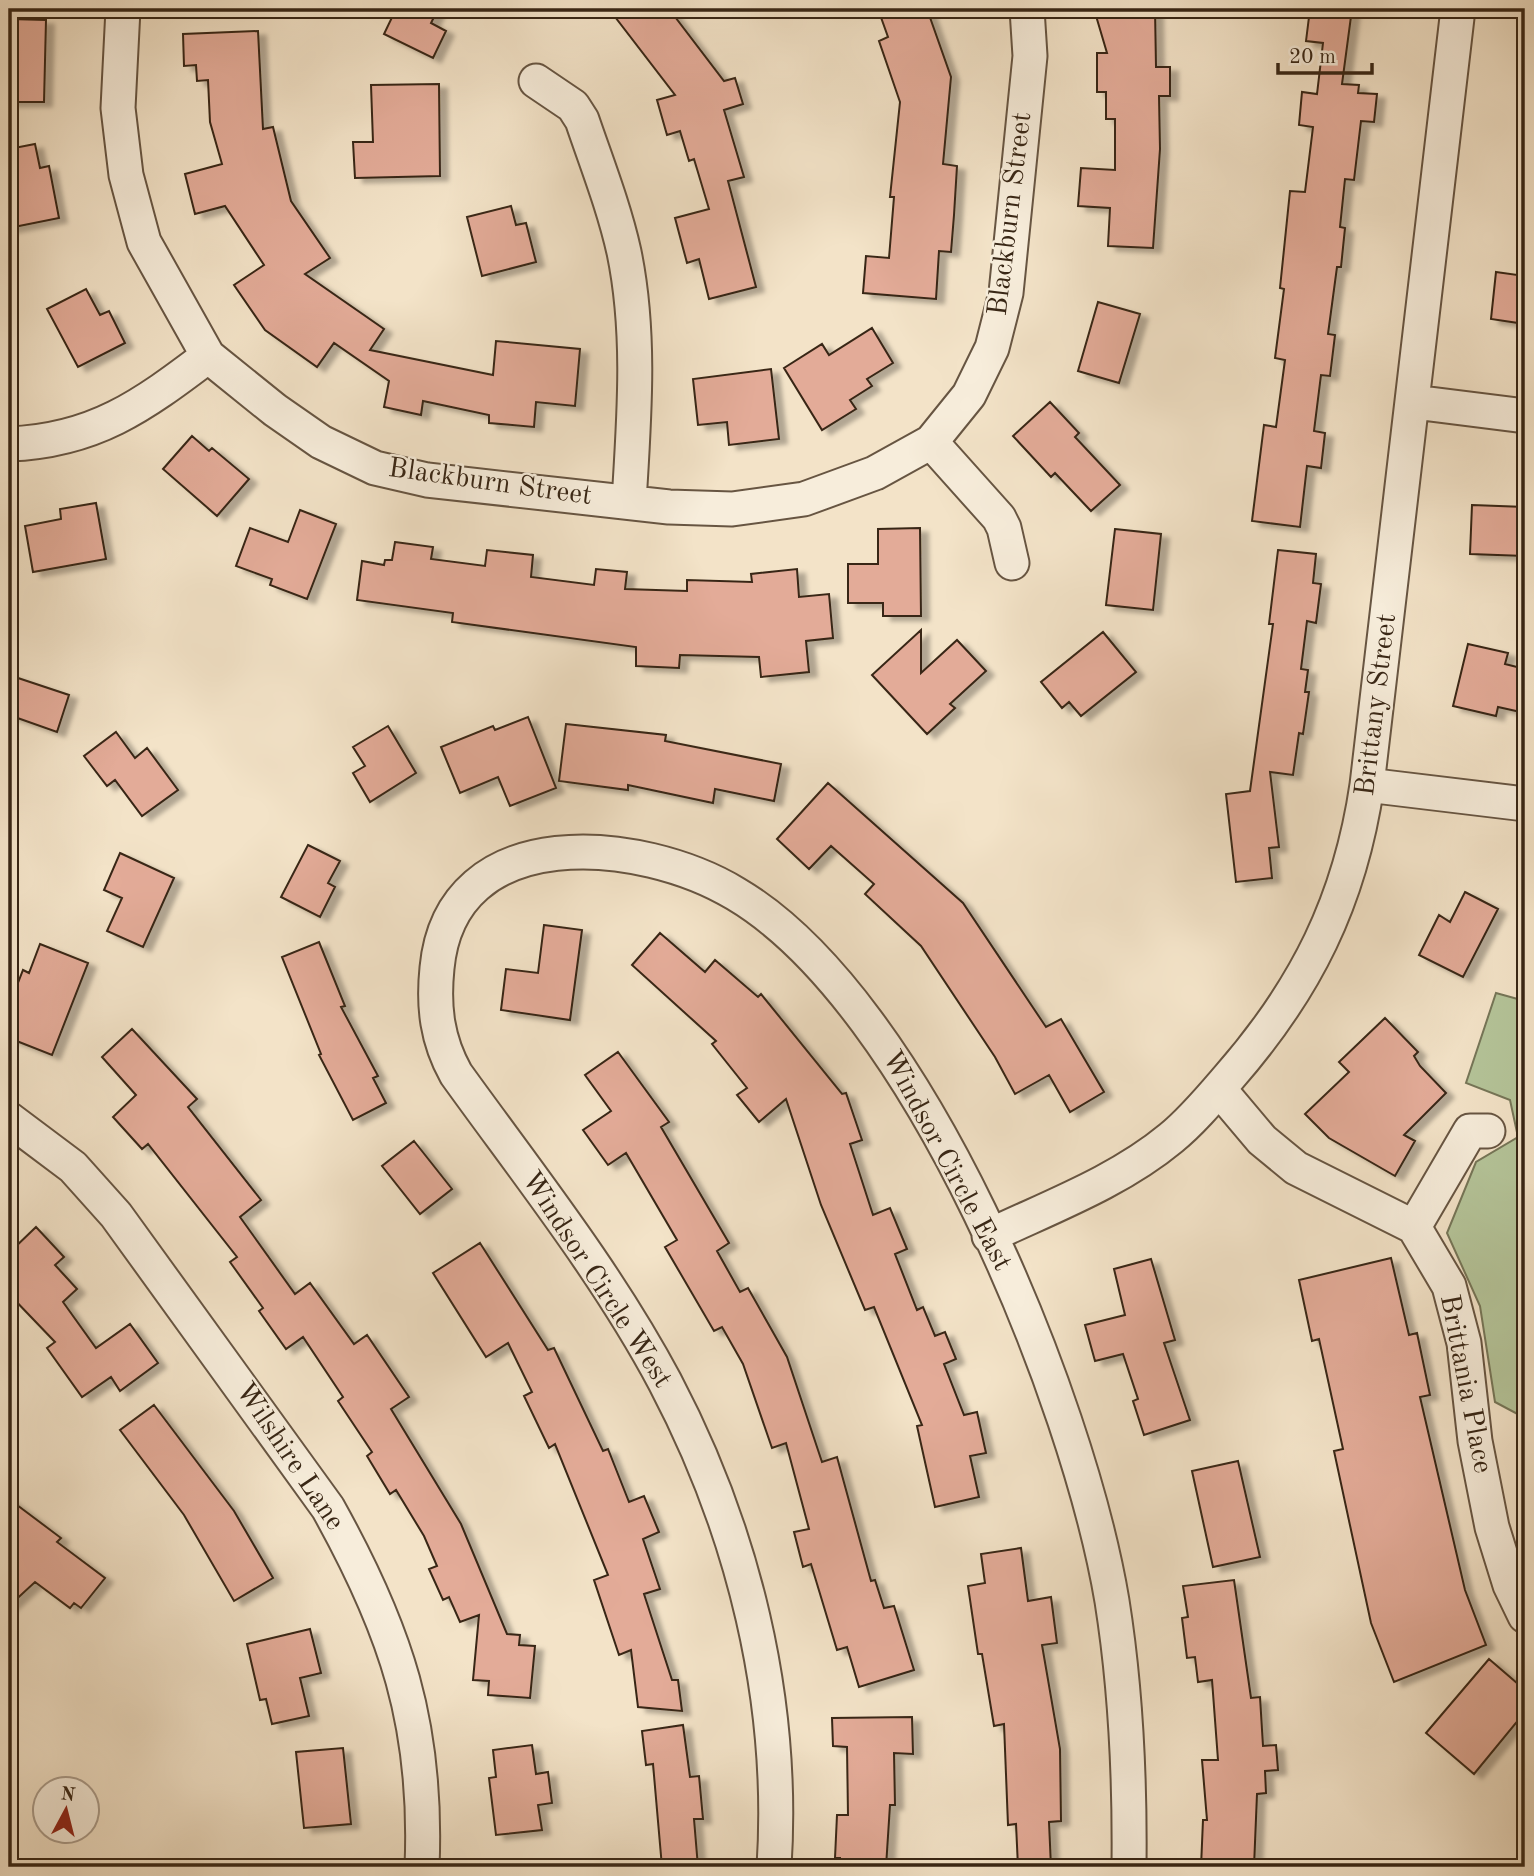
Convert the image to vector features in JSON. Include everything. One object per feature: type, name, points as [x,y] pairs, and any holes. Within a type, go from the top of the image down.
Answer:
[{"type":"street","name":"Blackburn Street","points":[[122,9],[118,108],[126,175],[144,242],[208,356],[309,433],[375,468],[427,480],[670,508],[733,509],[804,499],[875,473],[931,442],[969,395],[992,348],[1006,293],[1030,56],[1027,9]]},
{"type":"street","name":"Brittany Street","points":[[989,1236],[1102,1182],[1171,1138],[1219,1089],[1260,1041],[1298,986],[1336,912],[1360,838],[1414,402],[1458,9]]},
{"type":"street","name":"Blackburn Street","points":[[536,81],[573,106],[582,120],[618,225],[633,323],[635,401],[629,502]]},
{"type":"street","points":[[9,444],[66,439],[121,418],[208,356]]},
{"type":"street","points":[[1414,402],[1525,416]]},
{"type":"street","points":[[931,442],[999,518],[1007,536],[1012,563]]},
{"type":"street","points":[[1367,785],[1525,804]]},
{"type":"street","name":"Windsor Circle East","points":[[456,1074],[439,1036],[435,987],[442,940],[464,897],[503,867],[527,858],[554,853],[602,852],[664,864],[714,881],[761,911],[788,933],[840,987],[877,1033],[924,1108],[989,1236],[1069,1433],[1112,1600],[1125,1714],[1129,1867]]},
{"type":"street","name":"Windsor Circle West","points":[[456,1074],[620,1306],[664,1381],[708,1470],[732,1537],[767,1688],[778,1806],[775,1867]]},
{"type":"street","points":[[1219,1089],[1262,1140],[1296,1168],[1414,1227],[1470,1131],[1488,1131]]},
{"type":"street","name":"Wilshire Lane","points":[[9,1119],[73,1167],[116,1215],[204,1334],[339,1528],[374,1595],[394,1645],[410,1701],[421,1768],[424,1827],[422,1867]]},
{"type":"street","name":"Brittania Place","points":[[1414,1227],[1449,1286],[1464,1343],[1475,1441],[1492,1527],[1510,1585],[1525,1616]]},
{"type":"green space","points":[[1496,993],[1525,1001],[1525,1418],[1495,1402],[1480,1306],[1447,1233],[1476,1162],[1518,1137],[1510,1100],[1466,1083]]},
{"type":"building","points":[[396,9],[438,9],[431,23],[446,31],[433,58],[384,34]]},
{"type":"building","points":[[609,9],[669,9],[724,81],[735,78],[743,104],[724,110],[744,177],[728,181],[756,287],[709,299],[699,259],[687,263],[675,218],[709,209],[694,159],[689,161],[680,131],[667,135],[657,100],[675,95]]},
{"type":"building","points":[[878,9],[927,9],[951,77],[943,164],[957,166],[954,215],[951,252],[939,251],[936,299],[863,293],[866,256],[889,258],[894,197],[890,197],[900,102],[879,41],[888,37]]},
{"type":"building","points":[[1094,9],[1155,9],[1156,67],[1170,67],[1170,96],[1159,96],[1160,149],[1153,248],[1108,246],[1110,208],[1078,206],[1081,168],[1115,170],[1115,119],[1106,119],[1106,92],[1097,92],[1097,53],[1107,53]]},
{"type":"building","points":[[1310,9],[1352,9],[1342,84],[1359,85],[1358,93],[1377,94],[1374,122],[1361,121],[1354,180],[1345,179],[1340,227],[1345,228],[1341,267],[1337,267],[1328,334],[1335,335],[1330,376],[1321,375],[1314,431],[1325,433],[1321,468],[1307,466],[1300,527],[1252,521],[1264,425],[1276,427],[1285,360],[1275,358],[1284,289],[1280,288],[1290,191],[1305,192],[1313,127],[1299,125],[1302,92],[1317,94],[1323,43],[1306,41]]},
{"type":"building","points":[[9,19],[46,20],[44,102],[9,102]]},
{"type":"building","points":[[258,31],[263,129],[273,127],[291,201],[330,258],[305,274],[384,329],[370,350],[493,375],[496,341],[580,349],[575,406],[536,402],[534,427],[489,423],[489,415],[423,401],[421,415],[384,407],[389,381],[334,343],[317,367],[265,330],[234,285],[264,265],[225,206],[195,214],[185,174],[222,164],[210,122],[208,80],[197,81],[196,65],[184,66],[183,34]]},
{"type":"building","points":[[439,84],[440,176],[355,178],[353,142],[373,142],[371,85]]},
{"type":"building","points":[[35,144],[40,168],[49,166],[59,218],[9,228],[9,149]]},
{"type":"building","points":[[511,206],[516,225],[526,223],[536,262],[482,276],[467,217]]},
{"type":"building","points":[[1496,272],[1525,276],[1525,324],[1491,319]]},
{"type":"building","points":[[86,289],[100,315],[109,311],[125,343],[78,367],[47,309]]},
{"type":"building","points":[[1098,302],[1140,314],[1119,383],[1078,371]]},
{"type":"building","points":[[872,328],[893,363],[867,379],[872,386],[850,400],[856,409],[822,430],[784,368],[822,344],[829,355]]},
{"type":"building","points":[[771,369],[779,439],[729,445],[727,422],[698,425],[693,379]]},
{"type":"building","points":[[1050,402],[1079,433],[1075,437],[1120,485],[1091,511],[1055,473],[1051,477],[1013,436]]},
{"type":"building","points":[[192,436],[209,451],[212,448],[249,479],[217,516],[163,469]]},
{"type":"building","points":[[96,503],[106,559],[33,572],[25,526],[61,519],[60,509]]},
{"type":"building","points":[[1472,505],[1525,507],[1525,556],[1470,554]]},
{"type":"building","points":[[300,510],[336,524],[307,599],[270,585],[272,579],[236,566],[250,528],[288,542]]},
{"type":"building","points":[[920,528],[921,616],[883,616],[883,603],[848,603],[848,564],[878,564],[878,529]]},
{"type":"building","points":[[1115,529],[1161,534],[1153,610],[1106,605]]},
{"type":"building","points":[[395,542],[433,547],[431,559],[485,566],[487,550],[533,555],[531,577],[594,585],[596,569],[627,572],[625,589],[687,591],[687,580],[752,582],[751,574],[797,569],[799,597],[829,594],[833,638],[806,641],[809,672],[761,677],[759,657],[680,655],[679,668],[636,666],[636,647],[452,622],[453,613],[357,600],[362,561],[384,565],[385,560],[392,560]]},
{"type":"building","points":[[1278,550],[1316,554],[1313,583],[1321,584],[1316,623],[1307,621],[1301,669],[1308,670],[1305,692],[1309,692],[1293,775],[1270,772],[1279,847],[1269,848],[1272,878],[1236,882],[1226,794],[1250,791],[1273,624],[1269,624]]},
{"type":"building","points":[[921,630],[921,673],[957,640],[986,671],[950,704],[955,708],[927,734],[872,675]]},
{"type":"building","points":[[1103,632],[1136,672],[1081,716],[1069,702],[1062,708],[1041,682]]},
{"type":"building","points":[[1468,644],[1508,653],[1505,664],[1525,669],[1525,713],[1498,707],[1496,716],[1453,706]]},
{"type":"building","points":[[9,675],[69,695],[57,732],[9,715]]},
{"type":"building","points":[[528,717],[556,788],[510,806],[498,777],[460,793],[441,747],[493,726],[495,730]]},
{"type":"building","points":[[566,724],[666,735],[665,741],[781,764],[774,801],[715,789],[713,803],[628,785],[628,790],[559,781]]},
{"type":"building","points":[[388,726],[416,773],[370,802],[353,773],[365,766],[353,747]]},
{"type":"building","points":[[116,732],[135,758],[147,748],[178,790],[142,816],[115,780],[107,786],[84,756]]},
{"type":"building","points":[[828,783],[963,903],[1046,1027],[1061,1019],[1104,1092],[1070,1112],[1049,1075],[1015,1094],[995,1057],[921,946],[865,894],[874,884],[831,846],[809,869],[777,839]]},
{"type":"building","points":[[308,845],[340,861],[328,883],[335,887],[320,917],[281,897]]},
{"type":"building","points":[[120,853],[174,878],[143,947],[107,931],[122,898],[104,890]]},
{"type":"building","points":[[1465,892],[1498,909],[1463,977],[1419,955],[1439,915],[1450,922]]},
{"type":"building","points":[[544,925],[582,930],[570,1020],[501,1010],[506,969],[538,973]]},
{"type":"building","points":[[660,933],[705,972],[715,960],[758,997],[761,994],[842,1094],[846,1093],[862,1140],[850,1144],[873,1215],[890,1208],[907,1249],[895,1254],[917,1310],[923,1307],[935,1336],[945,1332],[956,1359],[944,1364],[964,1415],[977,1412],[986,1453],[970,1456],[979,1497],[935,1507],[917,1426],[922,1425],[874,1307],[865,1310],[821,1205],[786,1099],[759,1122],[737,1095],[747,1088],[712,1044],[716,1041],[632,965]]},
{"type":"building","points":[[319,942],[345,1006],[341,1007],[378,1076],[373,1078],[386,1103],[353,1120],[319,1055],[321,1054],[282,957]]},
{"type":"building","points":[[40,944],[88,963],[52,1055],[9,1038],[9,1006],[23,970],[29,973]]},
{"type":"building","points":[[1385,1018],[1418,1052],[1414,1056],[1420,1066],[1446,1093],[1404,1135],[1415,1141],[1395,1176],[1329,1138],[1305,1114],[1349,1072],[1339,1062]]},
{"type":"building","points":[[132,1029],[197,1099],[188,1107],[261,1200],[240,1217],[295,1294],[310,1283],[354,1344],[367,1335],[409,1397],[391,1409],[461,1524],[507,1634],[520,1635],[519,1645],[535,1646],[530,1698],[488,1695],[489,1681],[473,1680],[479,1615],[460,1622],[449,1597],[443,1600],[429,1569],[437,1566],[424,1536],[396,1490],[390,1494],[367,1456],[372,1452],[338,1401],[343,1397],[303,1337],[286,1349],[259,1311],[263,1308],[230,1262],[237,1257],[148,1144],[142,1149],[113,1117],[136,1095],[102,1057]]},
{"type":"building","points":[[618,1052],[669,1122],[661,1127],[729,1243],[717,1251],[740,1292],[748,1288],[787,1357],[822,1462],[837,1457],[871,1581],[875,1580],[884,1608],[894,1606],[914,1670],[859,1687],[847,1647],[837,1650],[811,1564],[803,1567],[794,1532],[809,1529],[786,1443],[772,1448],[743,1364],[722,1327],[714,1331],[665,1247],[677,1240],[626,1153],[608,1165],[583,1130],[611,1111],[585,1075]]},
{"type":"building","points":[[414,1141],[452,1189],[420,1214],[382,1166]]},
{"type":"building","points":[[36,1227],[64,1257],[55,1265],[77,1289],[63,1302],[96,1348],[130,1324],[158,1363],[120,1391],[111,1377],[82,1397],[47,1348],[55,1342],[9,1294],[9,1253]]},
{"type":"building","points":[[480,1243],[548,1350],[554,1348],[603,1451],[608,1449],[629,1502],[644,1496],[659,1532],[643,1539],[660,1589],[644,1594],[672,1680],[678,1680],[682,1711],[638,1707],[631,1650],[619,1655],[594,1580],[608,1575],[555,1444],[549,1448],[524,1396],[532,1392],[508,1343],[486,1357],[433,1273]]},
{"type":"building","points":[[1391,1258],[1409,1335],[1417,1333],[1430,1395],[1420,1397],[1465,1590],[1486,1645],[1394,1682],[1371,1623],[1334,1451],[1343,1449],[1319,1339],[1312,1341],[1299,1280]]},
{"type":"building","points":[[1151,1259],[1175,1340],[1164,1343],[1190,1420],[1144,1435],[1133,1401],[1138,1399],[1123,1354],[1095,1361],[1085,1325],[1125,1315],[1114,1269]]},
{"type":"building","points":[[154,1405],[234,1511],[273,1578],[234,1601],[184,1515],[120,1430]]},
{"type":"building","points":[[1238,1461],[1260,1557],[1213,1567],[1192,1471]]},
{"type":"building","points":[[9,1499],[61,1538],[57,1542],[105,1578],[81,1608],[74,1603],[70,1608],[35,1582],[9,1606]]},
{"type":"building","points":[[1021,1548],[1028,1601],[1051,1597],[1057,1643],[1042,1645],[1060,1749],[1061,1821],[1049,1822],[1051,1867],[1018,1867],[1016,1824],[1008,1825],[1004,1724],[994,1726],[982,1654],[978,1654],[968,1586],[985,1583],[981,1554]]},
{"type":"building","points":[[1234,1580],[1251,1698],[1260,1697],[1263,1746],[1276,1745],[1278,1770],[1265,1771],[1266,1793],[1257,1794],[1254,1867],[1201,1867],[1203,1820],[1207,1820],[1202,1760],[1218,1760],[1212,1680],[1198,1682],[1195,1657],[1187,1658],[1182,1618],[1188,1617],[1183,1586]]},
{"type":"building","points":[[310,1629],[321,1673],[300,1678],[309,1716],[272,1724],[266,1699],[260,1700],[247,1644]]},
{"type":"building","points":[[1489,1659],[1525,1690],[1525,1712],[1474,1774],[1426,1733]]},
{"type":"building","points":[[912,1717],[913,1754],[894,1753],[895,1805],[890,1805],[886,1867],[840,1867],[840,1858],[835,1858],[837,1815],[848,1815],[847,1747],[833,1746],[832,1718]]},
{"type":"building","points":[[683,1725],[690,1777],[699,1776],[703,1819],[694,1819],[698,1867],[662,1867],[653,1764],[646,1765],[642,1731]]},
{"type":"building","points":[[532,1745],[536,1774],[548,1772],[552,1803],[538,1805],[542,1830],[496,1835],[489,1778],[496,1777],[493,1750]]},
{"type":"building","points":[[343,1748],[351,1824],[304,1828],[296,1752]]}]
